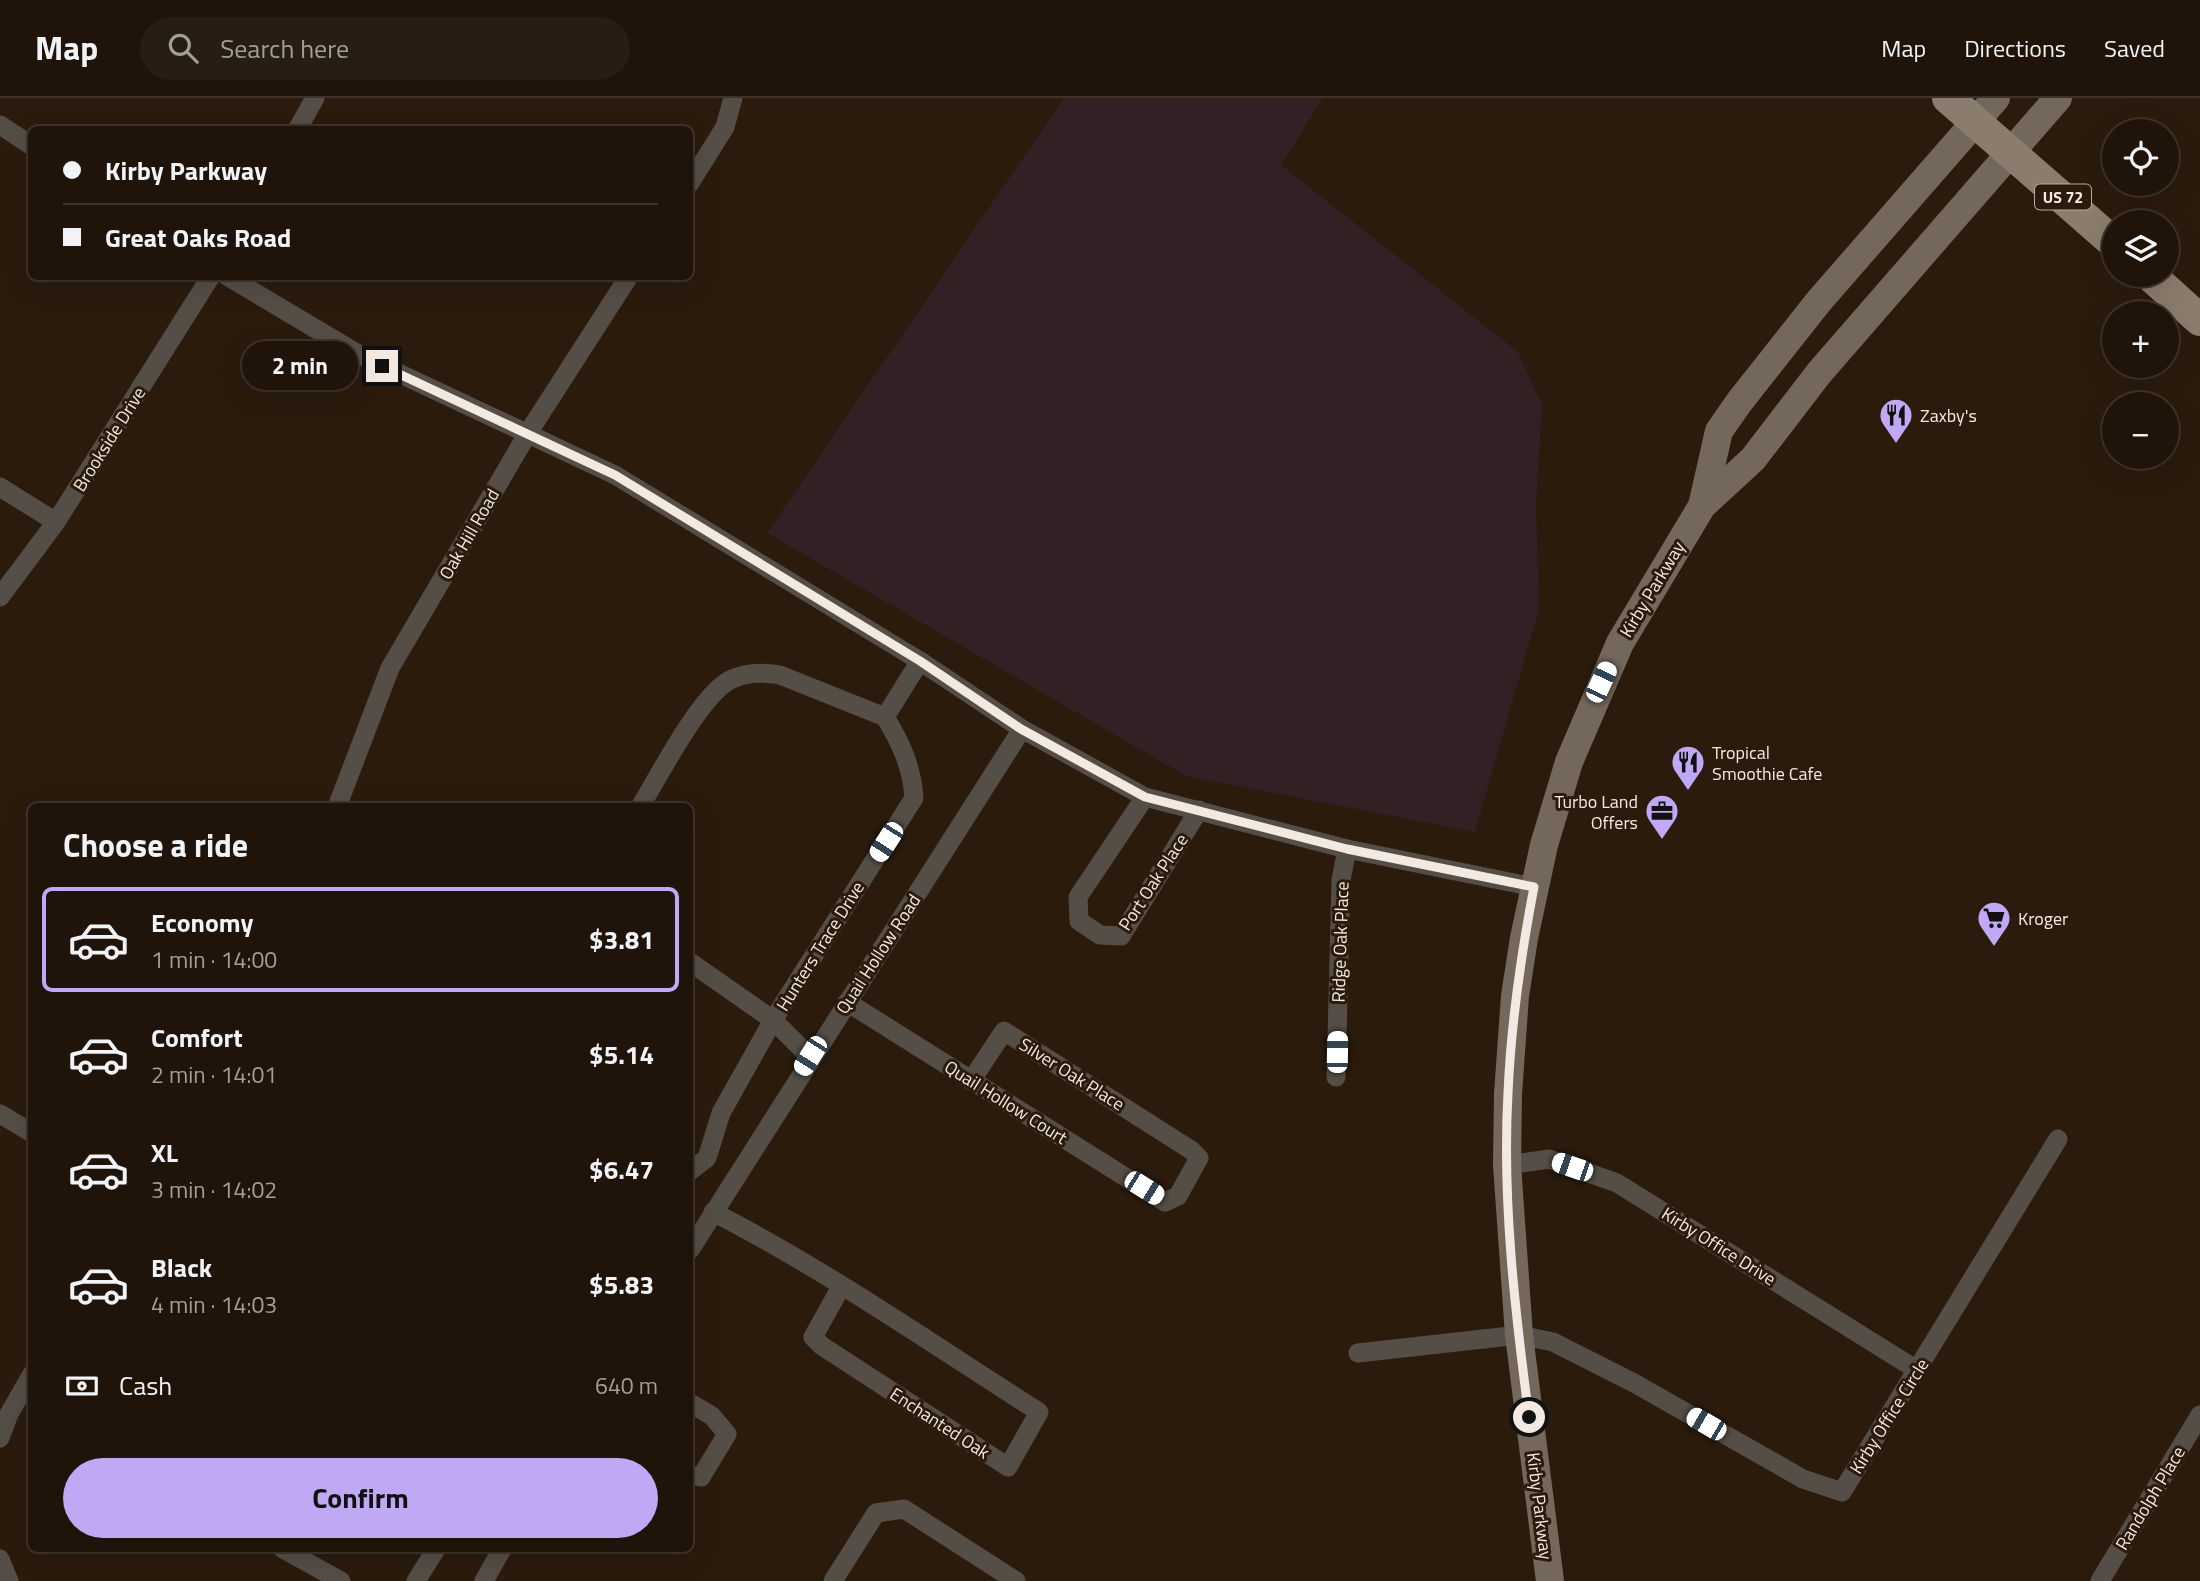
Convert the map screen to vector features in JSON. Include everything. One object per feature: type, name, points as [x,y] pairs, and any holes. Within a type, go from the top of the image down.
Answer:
[{"type":"main road","name":"US 72","points":[[1948,98],[1986,109],[2012,152],[2102,232]]},
{"type":"main road","name":"Kirby Parkway","points":[[1550,1581],[1519,1335],[1507,1165],[1512,1031],[1534,887],[1555,803],[1601,682],[1640,604],[1702,506],[1753,458],[1819,373],[2057,98]]},
{"type":"main road","name":"Kirby Parkway","points":[[1702,506],[1719,432],[1740,401],[1819,301],[1986,109]]},
{"type":"main road","points":[[2163,287],[2200,320]]},
{"type":"street","points":[[299,126],[315,98]]},
{"type":"street","points":[[693,178],[725,127],[733,98]]},
{"type":"street","points":[[0,125],[28,143]]},
{"type":"street","name":"Brookside Drive","points":[[0,597],[56,522],[208,280]]},
{"type":"street","points":[[234,280],[358,354],[615,475],[920,661],[1021,729],[1145,797],[1347,849],[1534,887]]},
{"type":"street","name":"Oak Hill Road","points":[[339,803],[390,668],[528,433],[626,280]]},
{"type":"street","points":[[0,487],[56,522]]},
{"type":"street","points":[[642,803],[698,713],[717,689],[730,680],[764,672],[780,675],[885,717],[920,661]]},
{"type":"street","name":"Hunters Trace Drive","points":[[693,1169],[707,1158],[721,1113],[773,1020],[914,798],[912,775],[900,741],[885,717]]},
{"type":"street","name":"Quail Hollow Road","points":[[693,1245],[810,1056],[1021,729]]},
{"type":"street","name":"Port Oak Place","points":[[1145,797],[1078,897],[1079,921],[1100,936],[1121,936],[1199,810]]},
{"type":"street","name":"Ridge Oak Place","points":[[1336,1077],[1341,880],[1347,849]]},
{"type":"street","points":[[693,964],[773,1020],[810,1056]]},
{"type":"street","name":"Quail Hollow Court","points":[[847,1002],[1166,1202]]},
{"type":"street","name":"Silver Oak Place","points":[[971,1081],[1004,1031],[1191,1150],[1199,1158],[1178,1196],[1166,1202]]},
{"type":"street","points":[[0,1114],[28,1131]]},
{"type":"street","name":"Kirby Office Circle","points":[[1519,1335],[1553,1342],[1634,1383],[1803,1479],[1842,1492],[2058,1139]]},
{"type":"street","name":"Kirby Office Drive","points":[[1507,1165],[1549,1159],[1617,1183],[1917,1370]]},
{"type":"street","name":"Enchanted Oak","points":[[713,1212],[755,1233],[841,1287],[1039,1412],[1008,1467],[822,1346],[813,1337],[841,1287]]},
{"type":"street","points":[[1358,1353],[1519,1335]]},
{"type":"street","points":[[0,1438],[9,1414],[28,1381]]},
{"type":"street","points":[[693,1405],[712,1416],[727,1434],[701,1478],[693,1476]]},
{"type":"street","name":"Randolph Place","points":[[2100,1581],[2200,1415]]},
{"type":"street","points":[[833,1581],[876,1513],[904,1509],[1016,1581]]},
{"type":"street","points":[[288,1552],[341,1581]]},
{"type":"street","points":[[416,1581],[434,1552]]},
{"type":"street","points":[[484,1581],[500,1552]]},
{"type":"street","points":[[0,1559],[9,1581]]},
{"type":"shaded area","points":[[1064,98],[1323,98],[1281,165],[1518,352],[1542,406],[1536,505],[1539,609],[1475,832],[1186,776],[767,533]]},
{"type":"place","name":"Zaxby's","points":[[1896,445]]},
{"type":"place","name":"Tropical Smoothie Cafe","points":[[1688,792]]},
{"type":"place","name":"Turbo Land Offers","points":[[1662,841]]},
{"type":"place","name":"Kroger","points":[[1994,948]]},
{"type":"route","points":[[382,366],[615,475],[920,661],[1021,729],[1145,797],[1312,841],[1534,887],[1516,996],[1509,1068],[1507,1130],[1519,1335],[1529,1417]]}]
